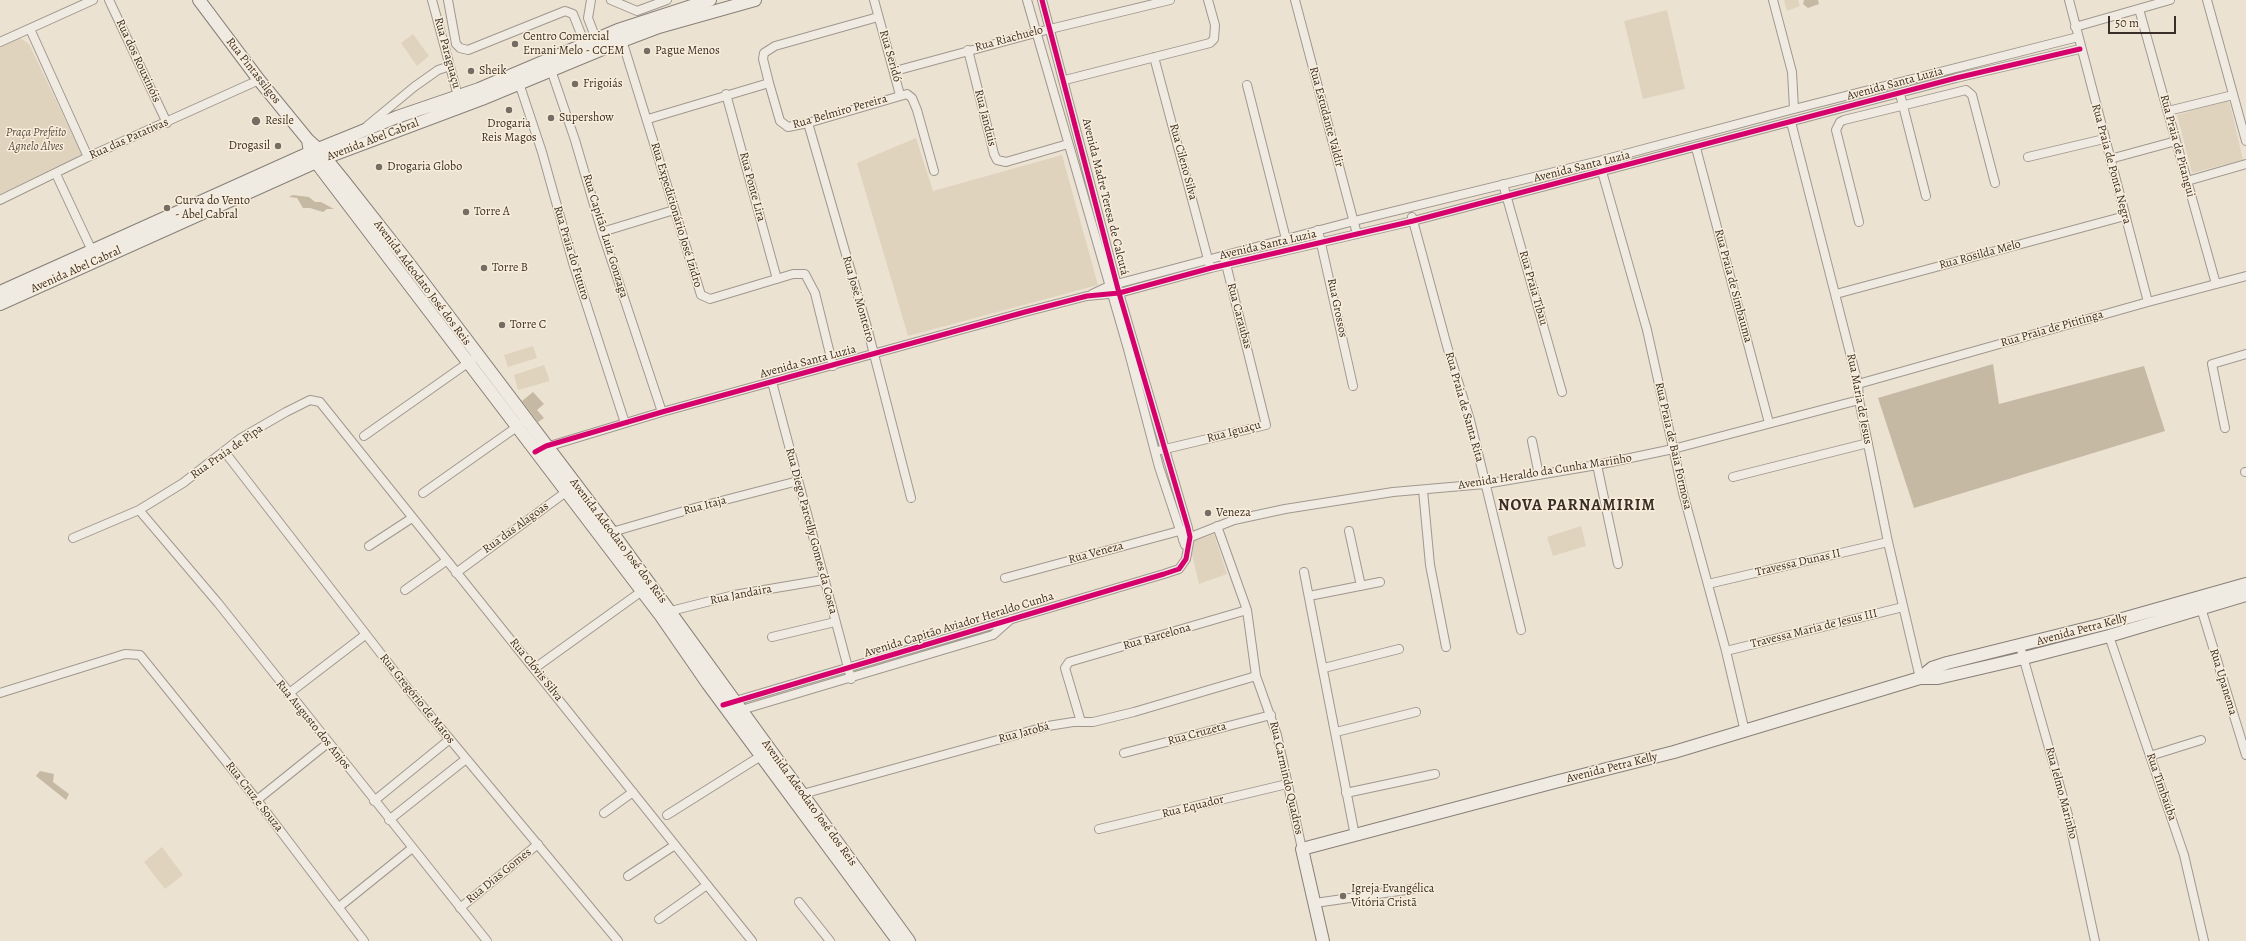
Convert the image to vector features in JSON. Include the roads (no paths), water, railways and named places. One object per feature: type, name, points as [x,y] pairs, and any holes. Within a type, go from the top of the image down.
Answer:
[{"type":"main road","name":"Rua Pintassilgos","points":[[199,0],[315,152]]},
{"type":"main road","name":"Avenida Abel Cabral","points":[[315,152],[401,128],[460,101],[620,35],[691,2],[710,0]]},
{"type":"main road","name":"Avenida Abel Cabral","points":[[0,304],[42,279],[94,254],[315,152],[397,116],[460,101],[519,83],[590,42],[695,17],[755,0]]},
{"type":"main road","points":[[397,116],[401,128]]},
{"type":"main road","name":"Avenida Adeodato José dos Reis","points":[[315,152],[473,359],[527,421],[576,484],[612,532],[665,613],[732,707],[909,941]]},
{"type":"main road","name":"Avenida Abel Cabral","points":[[0,292],[42,279]]},
{"type":"main road","name":"Avenida Adeodato José dos Reis","points":[[473,359],[517,428],[642,591],[665,613]]},
{"type":"main road","name":"Avenida Petra Kelly","points":[[1920,678],[1932,668],[2020,646],[2246,584]]},
{"type":"main road","name":"Avenida Petra Kelly","points":[[1302,849],[1621,766],[1745,732],[1920,678],[1938,678],[2109,636],[2246,594]]},
{"type":"main road","name":"Avenida Adeodato José dos Reis","points":[[798,796],[898,941]]},
{"type":"main road","name":"Rua Carmindo Quadros","points":[[1302,849],[1323,941]]},
{"type":"street","points":[[0,42],[93,0]]},
{"type":"street","name":"Rua dos Rouxinóis","points":[[110,0],[167,123]]},
{"type":"street","name":"Rua Paraguaçu","points":[[432,0],[460,101]]},
{"type":"street","points":[[448,0],[456,44],[460,48],[468,50],[565,11],[573,14],[590,42]]},
{"type":"street","points":[[590,42],[588,18],[591,0]]},
{"type":"street","points":[[611,0],[637,11],[667,0]]},
{"type":"street","name":"Rua Seridó","points":[[874,0],[895,71],[900,95],[907,94],[914,102],[934,171]]},
{"type":"street","name":"Avenida Madre Teresa de Calcutá","points":[[1028,0],[1068,144],[1113,285]]},
{"type":"street","name":"Avenida Madre Teresa de Calcutá","points":[[1042,0],[1065,80],[1115,294],[1155,452],[1179,531],[1186,539]]},
{"type":"street","name":"Rua Riachuelo","points":[[895,71],[1050,28],[1170,0]]},
{"type":"street","points":[[1065,80],[1210,43],[1215,33],[1213,15],[1208,0]]},
{"type":"street","name":"Rua Estudante Valdir","points":[[1295,0],[1357,234]]},
{"type":"street","points":[[1773,0],[1792,72],[1794,109]]},
{"type":"street","name":"Rua Praia de Ponta Negra","points":[[2069,0],[2080,49],[2148,302]]},
{"type":"street","points":[[2075,27],[2168,0]]},
{"type":"street","points":[[2207,0],[2246,139]]},
{"type":"street","points":[[691,2],[695,17]]},
{"type":"street","name":"Rua Praia de Pitangui","points":[[2139,8],[2216,284]]},
{"type":"street","name":"Rua Belmiro Pereira","points":[[878,17],[768,49],[764,53],[763,59],[769,83],[782,123],[788,127],[808,124],[900,95]]},
{"type":"street","points":[[30,28],[88,157]]},
{"type":"street","name":"Rua Expedicionário José Izidro","points":[[620,35],[648,119],[693,273],[703,297],[710,299],[799,273],[808,277],[815,293],[833,366]]},
{"type":"street","name":"Avenida Santa Luzia","points":[[536,452],[546,446],[662,412],[1087,296],[1113,285],[1208,259],[1318,230],[1410,209],[1503,184],[1599,161],[1794,109],[2078,37]]},
{"type":"street","name":"Avenida Santa Luzia","points":[[1087,296],[1115,294],[1211,268],[1413,221],[1791,122],[2080,49]]},
{"type":"street","name":"Rua Janduis","points":[[968,50],[994,154],[997,160],[1006,162],[1068,144]]},
{"type":"street","name":"Rua Cileno Silva","points":[[1154,57],[1211,268]]},
{"type":"street","name":"Rua Capitão Luiz Gonzaga","points":[[549,65],[575,140],[602,232],[662,412]]},
{"type":"street","points":[[362,131],[414,87],[438,70],[450,66]]},
{"type":"street","name":"Rua das Patativas","points":[[0,200],[56,174],[88,157],[167,123],[259,80]]},
{"type":"street","name":"Rua Praia do Futuro","points":[[519,83],[542,152],[573,263],[625,423]]},
{"type":"street","points":[[648,119],[726,94],[769,83]]},
{"type":"street","points":[[1246,85],[1286,239]]},
{"type":"street","points":[[1859,222],[1837,126],[1844,120],[1962,90],[1969,92],[1972,95],[1995,182]]},
{"type":"street","name":"Rua Ponte Lira","points":[[726,94],[777,279]]},
{"type":"street","points":[[1900,94],[1926,196]]},
{"type":"street","points":[[2168,111],[2233,95]]},
{"type":"street","name":"Rua Maria de Jesus","points":[[1791,122],[1858,384],[1859,400],[1888,542],[1920,678]]},
{"type":"street","name":"Rua José Monteiro","points":[[808,124],[874,355],[911,498]]},
{"type":"street","points":[[2028,158],[2104,139]]},
{"type":"street","points":[[2110,159],[2176,141]]},
{"type":"street","name":"Rua Praia de Simbauma","points":[[1696,148],[1769,423]]},
{"type":"street","name":"Rua Praia de Baia Formosa","points":[[1599,161],[1647,330],[1690,523],[1726,651],[1745,732]]},
{"type":"street","points":[[2187,181],[2246,164]]},
{"type":"street","points":[[56,174],[94,254]]},
{"type":"street","name":"Rua Praia Tibau","points":[[1503,184],[1562,392]]},
{"type":"street","name":"Rua Praia de Santa Rita","points":[[1410,209],[1447,346],[1470,420],[1521,630]]},
{"type":"street","points":[[602,232],[674,210]]},
{"type":"street","name":"Rua Rosilda Melo","points":[[1836,294],[2125,216]]},
{"type":"street","name":"Rua Grossos","points":[[1318,230],[1323,243],[1353,386]]},
{"type":"street","points":[[1296,236],[1299,248]]},
{"type":"street","name":"Rua Caraubas","points":[[1224,256],[1255,376]]},
{"type":"street","name":"Rua Praia de Pititinga","points":[[1858,384],[2148,302],[2246,276]]},
{"type":"street","name":"Avenida Madre Teresa de Calcutá","points":[[1115,294],[1166,449],[1188,528],[1186,539]]},
{"type":"street","points":[[2224,428],[2212,364],[2246,354]]},
{"type":"street","points":[[364,436],[473,359]]},
{"type":"street","name":"Rua Iguaçu","points":[[1155,452],[1266,426],[1255,376]]},
{"type":"street","name":"Rua Diego Parcelly Gomes da Costa","points":[[772,382],[823,580],[851,679]]},
{"type":"street","name":"Rua Praia de Pipa","points":[[73,538],[139,510],[183,482],[224,451],[286,412],[310,400],[317,400]]},
{"type":"street","name":"Rua Clóvis Silva","points":[[317,400],[323,404],[446,561],[535,668],[752,941]]},
{"type":"street","name":"Avenida Heraldo da Cunha Marinho","points":[[1186,539],[1217,526],[1250,516],[1344,499],[1485,484],[1597,465],[1673,449],[1859,400]]},
{"type":"street","points":[[423,494],[527,421]]},
{"type":"street","points":[[1532,441],[1539,475]]},
{"type":"street","points":[[1733,477],[1868,443]]},
{"type":"street","name":"Rua Gregório de Matos","points":[[224,451],[366,635],[466,759],[618,941]]},
{"type":"street","points":[[1597,465],[1618,564]]},
{"type":"street","name":"Rua Itaja","points":[[612,532],[698,507],[798,481]]},
{"type":"street","name":"Rua das Alagoas","points":[[456,573],[576,484]]},
{"type":"street","points":[[1423,490],[1430,565],[1446,647]]},
{"type":"street","name":"Rua Augusto dos Anjos","points":[[139,510],[218,603],[411,849],[487,941]]},
{"type":"street","points":[[369,546],[412,518]]},
{"type":"street","name":"Rua Carmindo Quadros","points":[[1217,526],[1247,610],[1256,676],[1263,700],[1271,715],[1302,849]]},
{"type":"street","name":"Rua Veneza","points":[[1005,578],[1188,528]]},
{"type":"street","points":[[1349,531],[1361,586]]},
{"type":"street","name":"Avenida Capitão Aviador Heraldo Cunha","points":[[732,707],[847,669],[1174,571],[1183,565],[1187,555],[1188,549],[1186,539]]},
{"type":"street","name":"Travessa Dunas II","points":[[1708,584],[1888,542]]},
{"type":"street","points":[[405,590],[446,561]]},
{"type":"street","points":[[1304,572],[1324,668],[1346,794],[1355,836]]},
{"type":"street","name":"Rua Jandaira","points":[[665,613],[734,595],[823,580]]},
{"type":"street","points":[[1309,596],[1380,582]]},
{"type":"street","points":[[535,668],[642,591]]},
{"type":"street","name":"Travessa Maria de Jesus III","points":[[1726,651],[1903,607]]},
{"type":"street","name":"Rua Upanema","points":[[2201,608],[2246,755]]},
{"type":"street","name":"Rua Barcelona","points":[[1081,722],[1065,668],[1067,663],[1247,610]]},
{"type":"street","name":"Avenida Capitão Aviador Heraldo Cunha","points":[[732,707],[851,679],[993,635],[1011,619]]},
{"type":"street","points":[[772,637],[835,622]]},
{"type":"street","points":[[288,694],[366,635]]},
{"type":"street","name":"Rua Timbaúba","points":[[2109,636],[2184,855],[2204,941]]},
{"type":"street","name":"Rua Ielmo Marinho","points":[[2020,646],[2068,815],[2095,941]]},
{"type":"street","points":[[1324,668],[1399,649]]},
{"type":"street","name":"Rua Cruz e Souza","points":[[0,693],[125,654],[140,655],[257,800],[364,941]]},
{"type":"street","name":"Rua Jatobá","points":[[798,796],[1048,726],[1093,722],[1134,712],[1256,676]]},
{"type":"street","points":[[1336,732],[1416,712]]},
{"type":"street","name":"Rua Cruzeta","points":[[1124,753],[1271,715]]},
{"type":"street","points":[[374,801],[450,739]]},
{"type":"street","points":[[2150,756],[2201,740]]},
{"type":"street","points":[[257,800],[328,744]]},
{"type":"street","points":[[667,815],[766,753]]},
{"type":"street","points":[[389,820],[466,759]]},
{"type":"street","points":[[1346,794],[1435,774]]},
{"type":"street","name":"Rua Equador","points":[[1099,829],[1287,784]]},
{"type":"street","points":[[604,814],[634,792]]},
{"type":"street","name":"Rua Dias Gomes","points":[[460,908],[538,844]]},
{"type":"street","points":[[628,876],[675,845]]},
{"type":"street","points":[[338,907],[411,849]]},
{"type":"street","points":[[659,919],[707,885]]},
{"type":"street","points":[[1315,903],[1413,889]]},
{"type":"street","points":[[799,902],[830,941]]},
{"type":"place","name":"Centro Comercial Ernani Melo - CCEM","points":[[515,44]]},
{"type":"place","name":"Pague Menos","points":[[647,51]]},
{"type":"place","name":"Sheik","points":[[471,71]]},
{"type":"place","name":"Frigoiás","points":[[575,84]]},
{"type":"place","name":"Drogaria Reis Magos","points":[[509,110]]},
{"type":"place","name":"Supershow","points":[[551,118]]},
{"type":"place","name":"Resile","points":[[256,121]]},
{"type":"place","name":"Drogasil","points":[[278,146]]},
{"type":"place","name":"Drogaria Globo","points":[[379,167]]},
{"type":"place","name":"Curva do Vento - Abel Cabral","points":[[167,208]]},
{"type":"place","name":"Torre A","points":[[466,212]]},
{"type":"place","name":"Torre B","points":[[484,268]]},
{"type":"place","name":"Torre C","points":[[502,325]]},
{"type":"place","name":"Veneza","points":[[1208,513]]},
{"type":"place","name":"Igreja Evangélica Vitória Cristã","points":[[1343,896]]},
{"type":"district","name":"NOVA PARNAMIRIM","points":[[1577,506]]},
{"type":"park label","name":"Praça Prefeito Agnelo Alves","points":[[36,140]]}]
